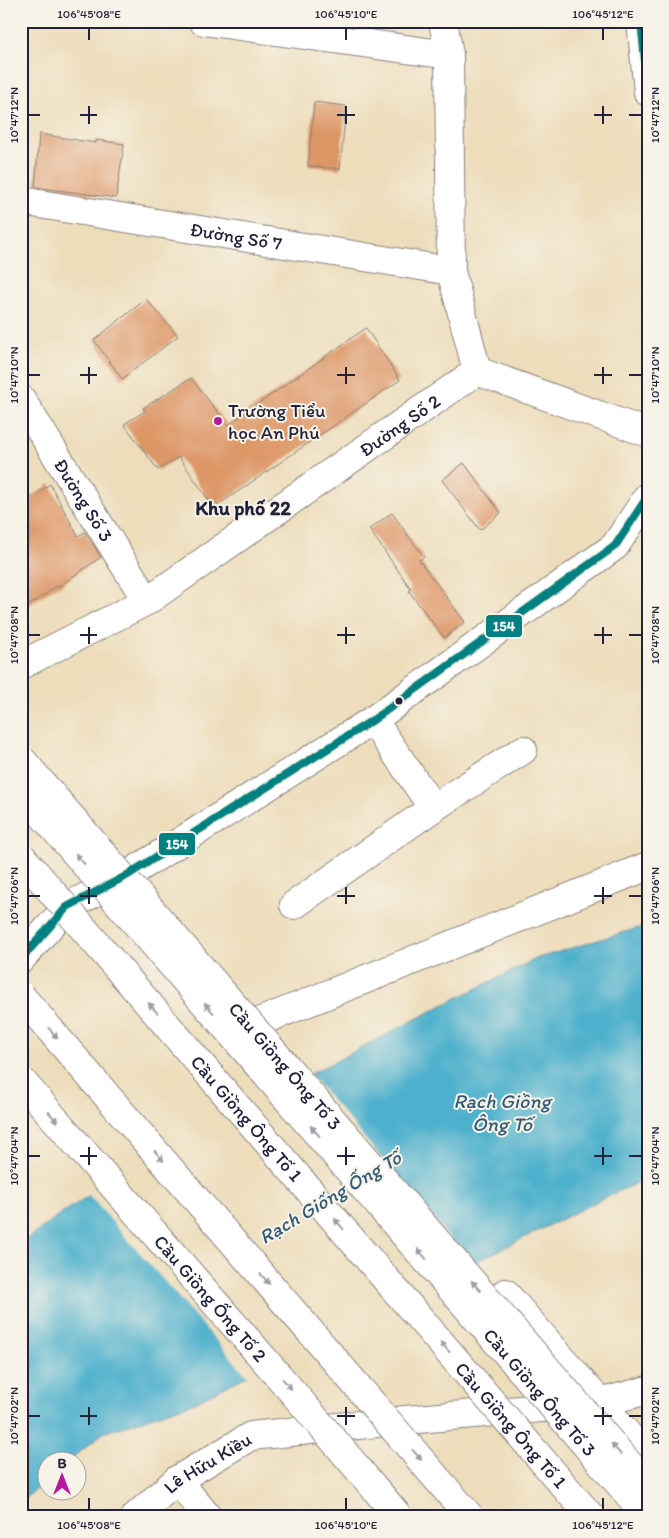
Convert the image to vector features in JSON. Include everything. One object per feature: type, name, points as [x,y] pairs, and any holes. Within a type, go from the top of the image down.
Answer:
[{"type":"street","points":[[204,21],[449,54]]},
{"type":"street","points":[[444,21],[449,54],[451,271],[476,371],[648,433]]},
{"type":"street","points":[[641,21],[648,92]]},
{"type":"street","name":"Đường Số 7","points":[[21,201],[451,271]]},
{"type":"street","name":"Đường Số 2","points":[[21,665],[147,601],[476,371]]},
{"type":"street","name":"Đường Số 3","points":[[21,399],[147,601]]},
{"type":"street","points":[[21,959],[67,907],[126,876],[373,720],[616,546],[648,496]]},
{"type":"street","points":[[373,720],[432,808]]},
{"type":"street","points":[[294,905],[432,808],[523,750]]},
{"type":"street","points":[[21,757],[126,876],[249,1026],[648,866]]},
{"type":"street","name":"Cầu Giồng Ông Tố 3","points":[[21,757],[648,1486]]},
{"type":"street","name":"Cầu Giồng Ông Tố 3","points":[[21,790],[648,1517]]},
{"type":"street","name":"Cầu Giồng Ông Tố 1","points":[[21,856],[591,1517]]},
{"type":"street","points":[[21,996],[470,1517]]},
{"type":"street","name":"Cầu Giồng Ống Tố 2","points":[[21,1080],[303,1403],[399,1517]]},
{"type":"street","points":[[505,1293],[648,1458]]},
{"type":"street","name":"Lê Hữu Kiều","points":[[135,1517],[177,1480],[251,1436],[599,1403],[648,1390]]},
{"type":"street","points":[[177,1480],[208,1517]]},
{"type":"water","name":"Rạch Giồng Ông Tố","points":[[648,925],[648,1178],[606,1197],[193,1403],[103,1433],[83,1450],[38,1450],[38,1488],[21,1502],[21,1243],[71,1207],[181,1138],[538,958]]},
{"type":"pier","points":[[308,1072],[474,1266],[249,1378],[88,1194],[180,1136]]},
{"type":"building","points":[[314,102],[346,106],[340,169],[308,166]]},
{"type":"building","points":[[39,134],[96,143],[96,140],[124,144],[116,198],[35,187]]},
{"type":"building","points":[[146,299],[178,336],[122,379],[94,340]]},
{"type":"building","points":[[366,328],[400,380],[214,508],[179,457],[158,470],[124,424],[145,411],[143,408],[191,378],[228,425]]},
{"type":"building","points":[[464,463],[501,513],[480,530],[442,480]]},
{"type":"building","points":[[50,484],[78,536],[85,532],[101,557],[21,611],[21,505]]},
{"type":"building","points":[[392,513],[424,557],[419,560],[465,622],[444,638],[409,591],[411,589],[369,529]]},
{"type":"transit line","name":"154","points":[[641,21],[648,89]]},
{"type":"transit line","name":"154","points":[[21,959],[67,907],[126,876],[373,720],[615,546],[648,496]]},
{"type":"place","name":"Trường Tiểu học An Phú","points":[[218,421]]},
{"type":"district","name":"Khu phố 22","points":[[243,508]]},
{"type":"water label","name":"Rạch Giống Ống Tố","points":[[330,1197]]}]
